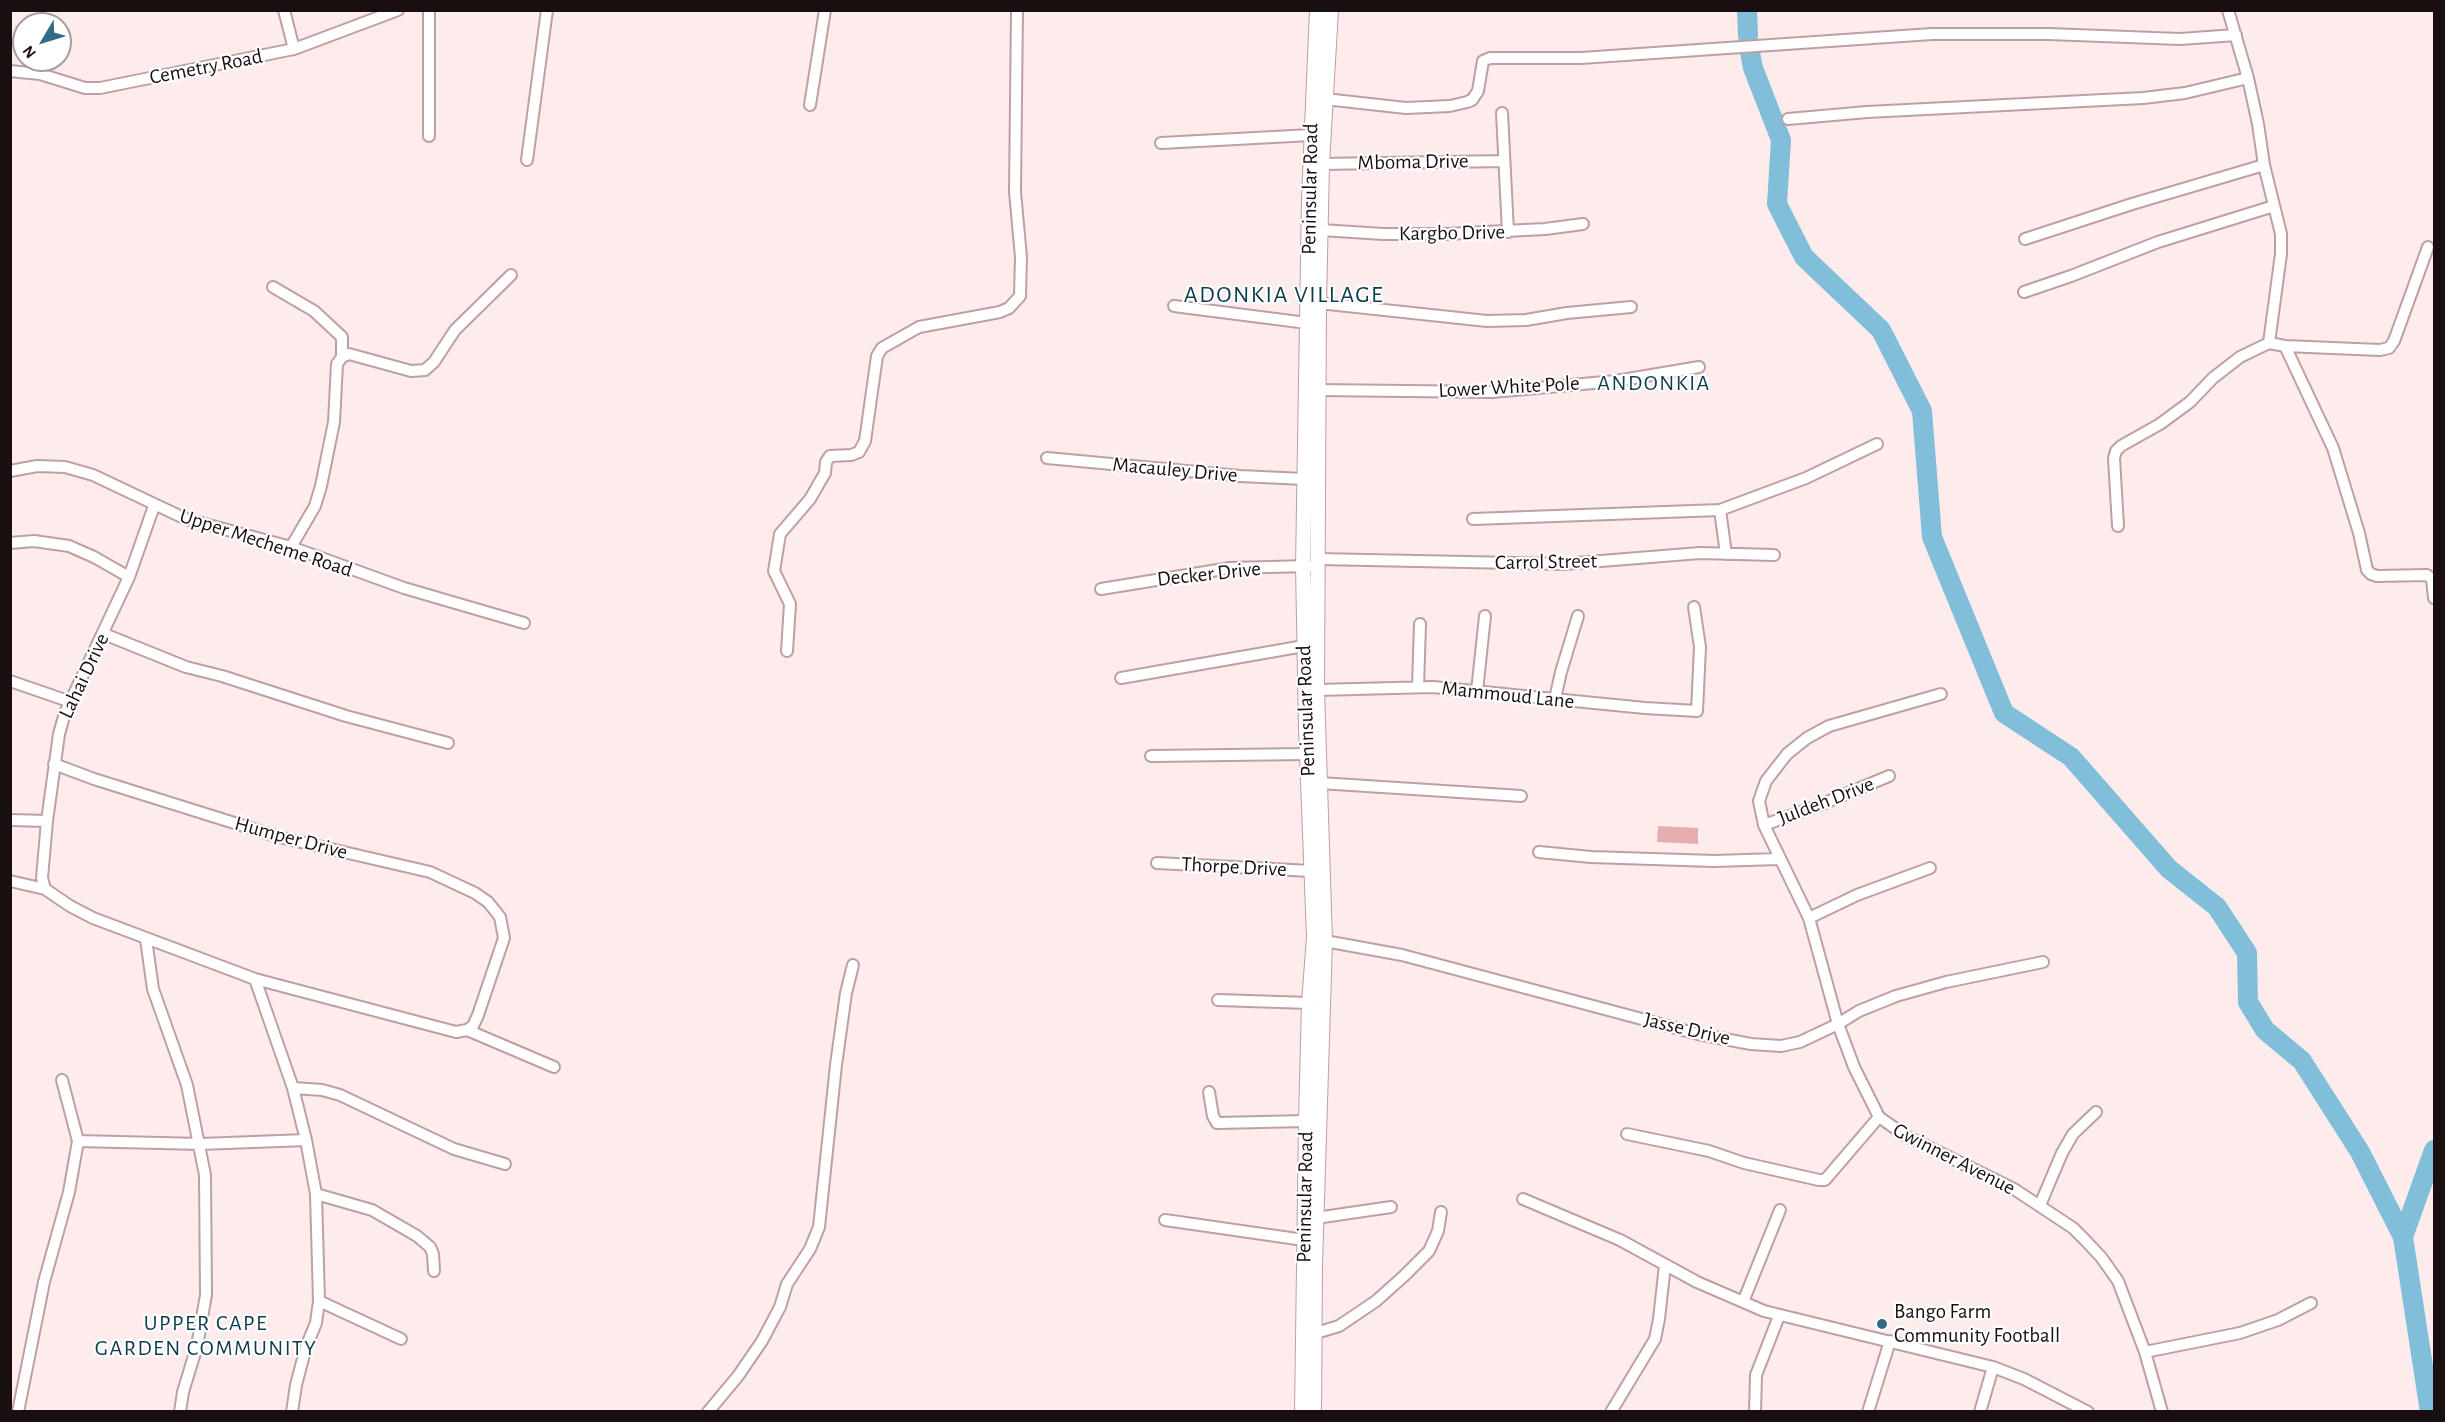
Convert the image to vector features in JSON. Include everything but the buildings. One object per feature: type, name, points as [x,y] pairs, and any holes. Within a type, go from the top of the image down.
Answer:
[{"type":"main road","name":"Peninsular Road","points":[[1302,1412],[1306,1121],[1309,1003],[1314,938],[1303,566],[1311,135],[1317,10]]},
{"type":"main road","name":"Peninsular Road","points":[[1314,1412],[1316,1218],[1325,941],[1317,690],[1319,303],[1322,164],[1331,10]]},
{"type":"street","points":[[284,10],[294,49]]},
{"type":"street","name":"Cemetry Road","points":[[10,71],[40,74],[85,88],[100,88],[294,49],[398,10]]},
{"type":"street","points":[[429,10],[429,136]]},
{"type":"street","points":[[527,160],[547,10]]},
{"type":"street","points":[[810,105],[825,10]]},
{"type":"street","points":[[787,651],[790,604],[774,571],[780,534],[810,499],[825,473],[826,462],[830,456],[851,455],[859,452],[865,441],[877,356],[882,348],[919,327],[1000,312],[1009,308],[1020,296],[1021,257],[1015,192],[1017,10]]},
{"type":"street","points":[[2228,10],[2248,78],[2264,165],[2281,234],[2282,254],[2269,343]]},
{"type":"street","points":[[1325,99],[1406,108],[1450,106],[1467,102],[1472,100],[1478,91],[1481,67],[1483,62],[1490,58],[1581,58],[1932,34],[2049,34],[2180,39],[2236,35]]},
{"type":"street","points":[[1788,119],[1866,112],[2143,98],[2185,93],[2248,78]]},
{"type":"street","points":[[1502,113],[1508,232]]},
{"type":"street","points":[[1161,142],[1311,135]]},
{"type":"street","name":"Mboma Drive","points":[[1322,164],[1504,161]]},
{"type":"street","points":[[2025,239],[2264,165]]},
{"type":"street","points":[[2024,292],[2158,242],[2274,206]]},
{"type":"street","name":"Kargbo Drive","points":[[1321,230],[1383,234],[1508,232],[1583,224]]},
{"type":"street","points":[[2118,526],[2114,458],[2116,451],[2190,402],[2224,368],[2240,357],[2269,343],[2286,346],[2380,350],[2389,348],[2394,341],[2428,247]]},
{"type":"street","points":[[342,357],[349,354],[411,371],[425,369],[435,362],[455,330],[511,275]]},
{"type":"street","points":[[273,287],[314,311],[342,337],[342,357],[338,364],[334,422],[321,486],[315,506],[291,547]]},
{"type":"street","points":[[1319,303],[1487,321],[1526,320],[1567,313],[1631,307]]},
{"type":"street","points":[[1174,306],[1307,322]]},
{"type":"street","points":[[2286,346],[2333,448],[2359,533],[2367,570],[2377,576],[2427,575],[2432,579],[2434,598]]},
{"type":"street","name":"Lower White Pole","points":[[1318,390],[1492,392],[1616,381],[1699,367]]},
{"type":"street","points":[[1473,519],[1720,510],[1806,478],[1877,444]]},
{"type":"street","name":"Macauley Drive","points":[[1047,458],[1229,476],[1305,479]]},
{"type":"street","name":"Upper Mecheme Road","points":[[10,471],[37,466],[64,467],[93,475],[123,487],[154,506],[195,522],[291,547],[404,588],[524,623]]},
{"type":"street","name":"Lahai Drive","points":[[45,889],[42,878],[47,821],[59,734],[71,702],[129,578],[154,506]]},
{"type":"street","points":[[1720,510],[1726,554]]},
{"type":"street","points":[[10,543],[34,541],[69,546],[94,557],[129,578]]},
{"type":"street","name":"Carrol Street","points":[[1318,563],[1564,564],[1700,553],[1774,555]]},
{"type":"street","name":"Decker Drive","points":[[1101,588],[1220,569],[1303,566],[1318,563]]},
{"type":"street","name":"Mammoud Lane","points":[[1317,690],[1418,687],[1697,711],[1700,647],[1694,607]]},
{"type":"street","points":[[1478,691],[1485,616]]},
{"type":"street","points":[[1555,699],[1578,616]]},
{"type":"street","points":[[1418,687],[1420,624]]},
{"type":"street","points":[[104,634],[186,667],[222,676],[346,716],[448,743]]},
{"type":"street","points":[[1120,678],[1304,646]]},
{"type":"street","points":[[10,681],[71,702]]},
{"type":"street","name":"Gwinner Avenue","points":[[1941,694],[1829,726],[1807,738],[1787,754],[1766,781],[1759,801],[1759,809],[1779,859],[1809,918],[1838,1024],[1854,1067],[1880,1117],[1906,1136],[2014,1189],[2073,1228],[2112,1271],[2118,1281],[2145,1352],[2162,1412]]},
{"type":"street","points":[[1151,756],[1307,754]]},
{"type":"street","name":"Humper Drive","points":[[54,764],[94,779],[279,837],[443,877],[488,902],[500,917],[504,938],[478,1015],[473,1026],[467,1030]]},
{"type":"street","name":"Juldeh Drive","points":[[1764,825],[1820,805],[1889,776]]},
{"type":"street","points":[[1320,783],[1521,796]]},
{"type":"street","points":[[10,820],[47,821]]},
{"type":"street","points":[[1539,852],[1591,857],[1714,861],[1779,859]]},
{"type":"street","name":"Thorpe Drive","points":[[1157,863],[1311,871]]},
{"type":"street","points":[[1809,918],[1857,895],[1930,868]]},
{"type":"street","points":[[10,881],[45,889],[93,918],[255,979],[456,1032],[467,1030],[554,1067]]},
{"type":"street","points":[[146,939],[153,989],[187,1085],[201,1144],[205,1175],[206,1295],[197,1346],[183,1392],[180,1412]]},
{"type":"street","name":"Jasse Drive","points":[[1325,941],[1413,958],[1698,1034],[1751,1044],[1781,1046],[1800,1042],[1859,1011],[1896,996],[1946,982],[2043,962]]},
{"type":"street","points":[[708,1412],[738,1376],[762,1341],[780,1307],[787,1284],[810,1250],[819,1227],[835,1076],[846,993],[853,965]]},
{"type":"street","points":[[255,979],[293,1088],[316,1194],[319,1301],[316,1323],[306,1347],[296,1385],[292,1412]]},
{"type":"street","points":[[1218,1000],[1309,1003]]},
{"type":"street","points":[[18,1412],[44,1282],[69,1192],[78,1141],[62,1080]]},
{"type":"street","points":[[293,1088],[322,1090],[340,1095],[454,1149],[505,1164]]},
{"type":"street","points":[[1209,1092],[1213,1116],[1217,1124],[1306,1121]]},
{"type":"street","points":[[2040,1205],[2062,1153],[2073,1134],[2097,1112]]},
{"type":"street","points":[[1627,1134],[1825,1180],[1880,1117]]},
{"type":"street","points":[[78,1141],[201,1144],[306,1140]]},
{"type":"street","points":[[316,1194],[372,1210],[407,1229],[430,1247],[433,1254],[434,1271]]},
{"type":"street","points":[[1523,1199],[1620,1240],[1697,1282],[1779,1316],[1993,1367],[2024,1379],[2088,1412]]},
{"type":"street","points":[[1316,1218],[1391,1207]]},
{"type":"street","points":[[1743,1302],[1780,1210]]},
{"type":"street","points":[[1316,1334],[1339,1326],[1376,1301],[1412,1268],[1429,1251],[1438,1231],[1441,1212]]},
{"type":"street","points":[[1165,1220],[1304,1240]]},
{"type":"street","points":[[1611,1412],[1655,1339],[1665,1265]]},
{"type":"street","points":[[319,1301],[401,1339]]},
{"type":"street","points":[[2145,1352],[2240,1333],[2278,1320],[2311,1303]]},
{"type":"street","points":[[1755,1412],[1756,1375],[1779,1316]]},
{"type":"street","points":[[1868,1412],[1890,1341]]},
{"type":"street","points":[[1980,1412],[1993,1367]]},
{"type":"shaded area","points":[[1658,826],[1698,828],[1698,844],[1657,842]]},
{"type":"waterway","points":[[1747,10],[1748,36]]},
{"type":"waterway","points":[[1749,47],[1753,68],[1781,140],[1777,204],[1804,257],[1881,330],[1922,411],[1932,537],[2004,713],[2071,757],[2169,869],[2217,907],[2247,953],[2248,1002],[2265,1030],[2302,1061],[2360,1152],[2403,1237],[2430,1412]]},
{"type":"waterway","points":[[2403,1237],[2434,1150]]},
{"type":"place","name":"Bango Farm Community Football","points":[[1882,1324]]},
{"type":"district","name":"ADONKIA VILLAGE","points":[[1284,295]]},
{"type":"district","name":"ANDONKIA","points":[[1654,383]]},
{"type":"district","name":"UPPER CAPE GARDEN COMMUNITY","points":[[206,1336]]}]
